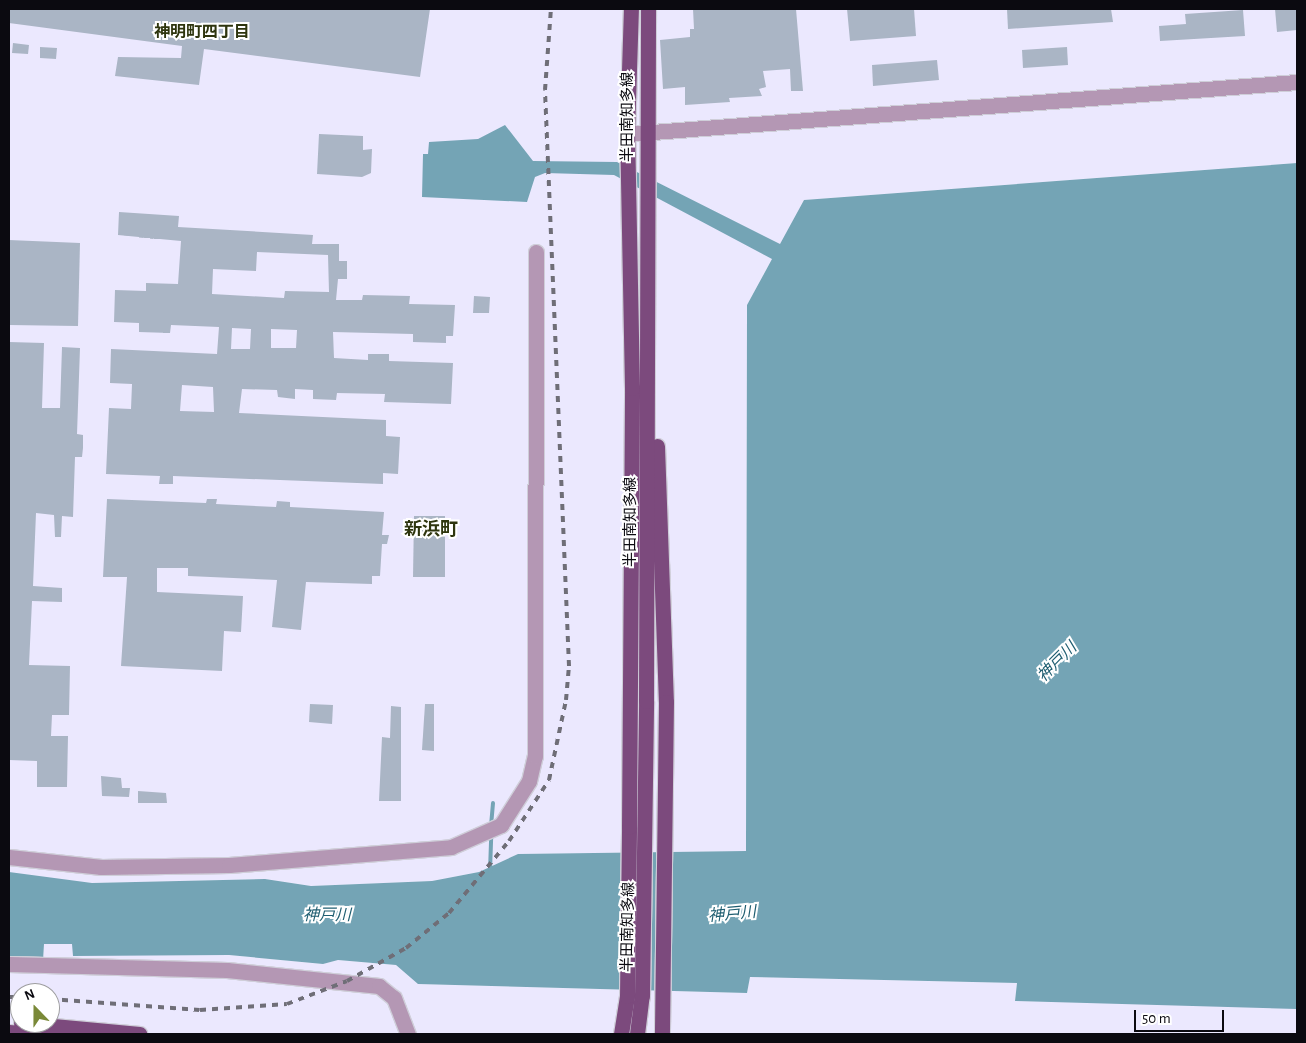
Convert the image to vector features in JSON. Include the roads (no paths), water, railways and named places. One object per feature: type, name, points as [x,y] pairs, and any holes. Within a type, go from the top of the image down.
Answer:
[{"type":"main road","name":"半田南知多線","points":[[631,9],[626,134],[628,154],[632,388],[637,827],[642,996],[637,1034]]},
{"type":"main road","name":"半田南知多線","points":[[621,1034],[627,996],[637,827],[648,390],[646,134],[648,9]]},
{"type":"main road","points":[[648,390],[658,455],[666,702],[662,1034]]},
{"type":"main road","points":[[60,1027],[139,1034]]},
{"type":"main road","points":[[9,1032],[32,1034]]},
{"type":"street","points":[[626,134],[646,134],[1297,82]]},
{"type":"street","points":[[9,857],[101,867],[229,865],[451,847],[501,825],[530,781],[535,756],[536,252]]},
{"type":"street","points":[[9,964],[227,970],[379,986],[394,998],[408,1034]]},
{"type":"water","name":"神戸川","points":[[505,125],[533,161],[617,162],[780,244],[804,200],[1297,163],[1296,1009],[1015,1001],[1017,983],[750,977],[747,993],[418,984],[396,965],[338,960],[323,964],[229,955],[73,956],[72,944],[44,944],[43,961],[9,960],[9,872],[92,883],[265,879],[311,886],[432,881],[479,872],[518,854],[746,851],[747,305],[772,259],[614,175],[545,173],[535,177],[527,202],[422,197],[423,154],[428,154],[429,142],[478,139]]},
{"type":"waterway","points":[[491,826],[493,803]]},
{"type":"waterway","points":[[490,871],[491,833]]},
{"type":"railway","points":[[60,1000],[200,1010],[287,1004],[347,981],[406,948],[449,913],[509,841],[549,780],[566,700],[569,666],[545,90],[551,9]]},
{"type":"district","name":"神明町四丁目","points":[[202,32]]},
{"type":"district","name":"新浜町","points":[[431,530]]}]
